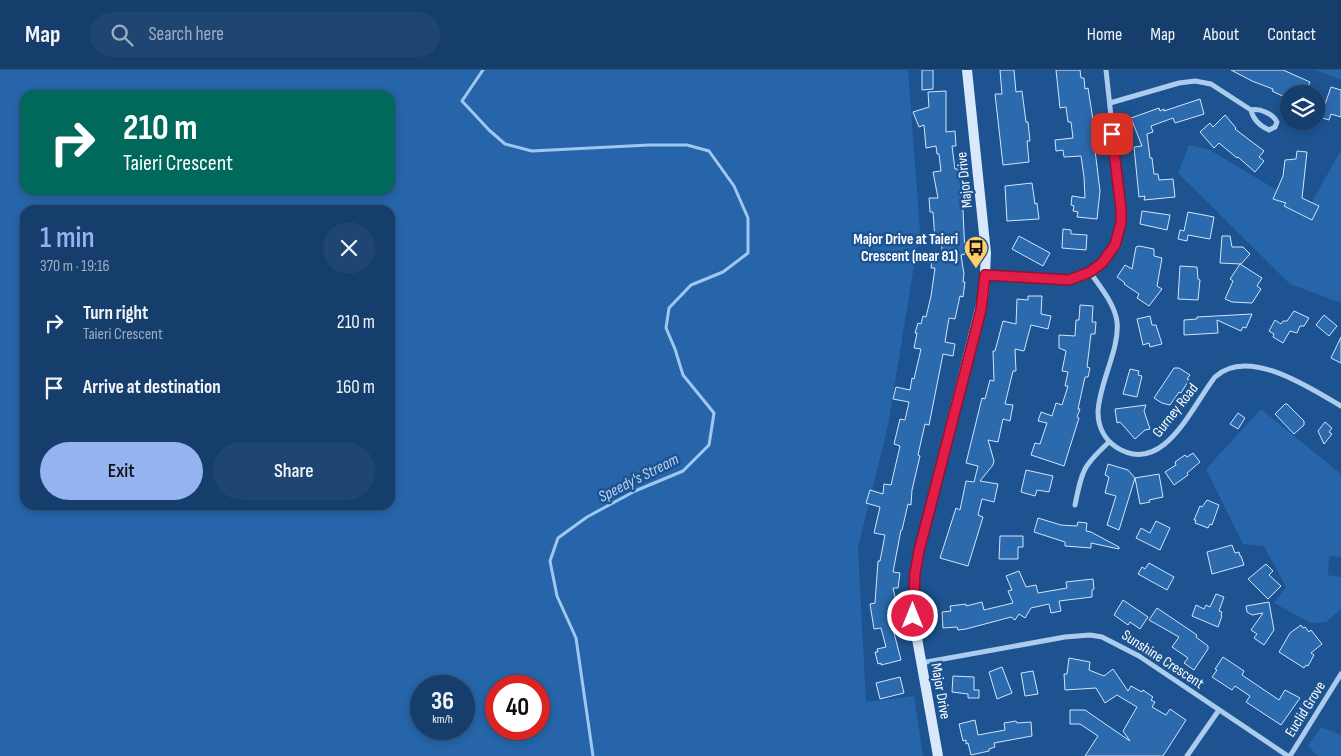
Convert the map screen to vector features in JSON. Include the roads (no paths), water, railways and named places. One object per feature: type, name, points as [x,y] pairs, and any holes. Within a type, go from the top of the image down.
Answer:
[{"type":"street","name":"Major Drive","points":[[938,756],[913,616],[915,573],[981,310],[985,275],[986,253],[967,70]]},
{"type":"street","points":[[985,275],[1062,280],[1076,278],[1090,272],[1102,263],[1112,250],[1121,223],[1121,209],[1106,70]]},
{"type":"street","points":[[1110,103],[1187,80],[1195,81],[1211,84],[1251,110],[1254,118],[1262,126],[1269,130],[1275,127],[1277,122],[1273,117],[1258,109],[1251,110]]},
{"type":"street","points":[[1075,505],[1086,464],[1109,442],[1101,429],[1098,412],[1117,333],[1115,311],[1090,272]]},
{"type":"street","name":"Gurney Road","points":[[1109,442],[1130,454],[1139,456],[1156,451],[1164,446],[1176,432],[1215,377],[1231,368],[1247,366],[1267,369],[1310,388],[1341,406]]},
{"type":"street","name":"Sunshine Crescent","points":[[921,663],[1065,637],[1102,637],[1139,656],[1289,756]]},
{"type":"street","name":"Euclid Grove","points":[[1289,756],[1341,674]]},
{"type":"street","points":[[1188,756],[1219,710]]},
{"type":"waterway","name":"Speedy's Stream","points":[[483,70],[462,101],[505,144],[532,151],[649,145],[687,145],[709,151],[734,186],[748,218],[748,253],[723,272],[691,285],[669,308],[666,328],[683,375],[714,413],[709,445],[683,471],[635,491],[587,517],[558,538],[550,561],[557,596],[576,638],[593,756]]},
{"type":"place","name":"Major Drive at Taieri Crescent (near 81)","points":[[976,269]]}]
